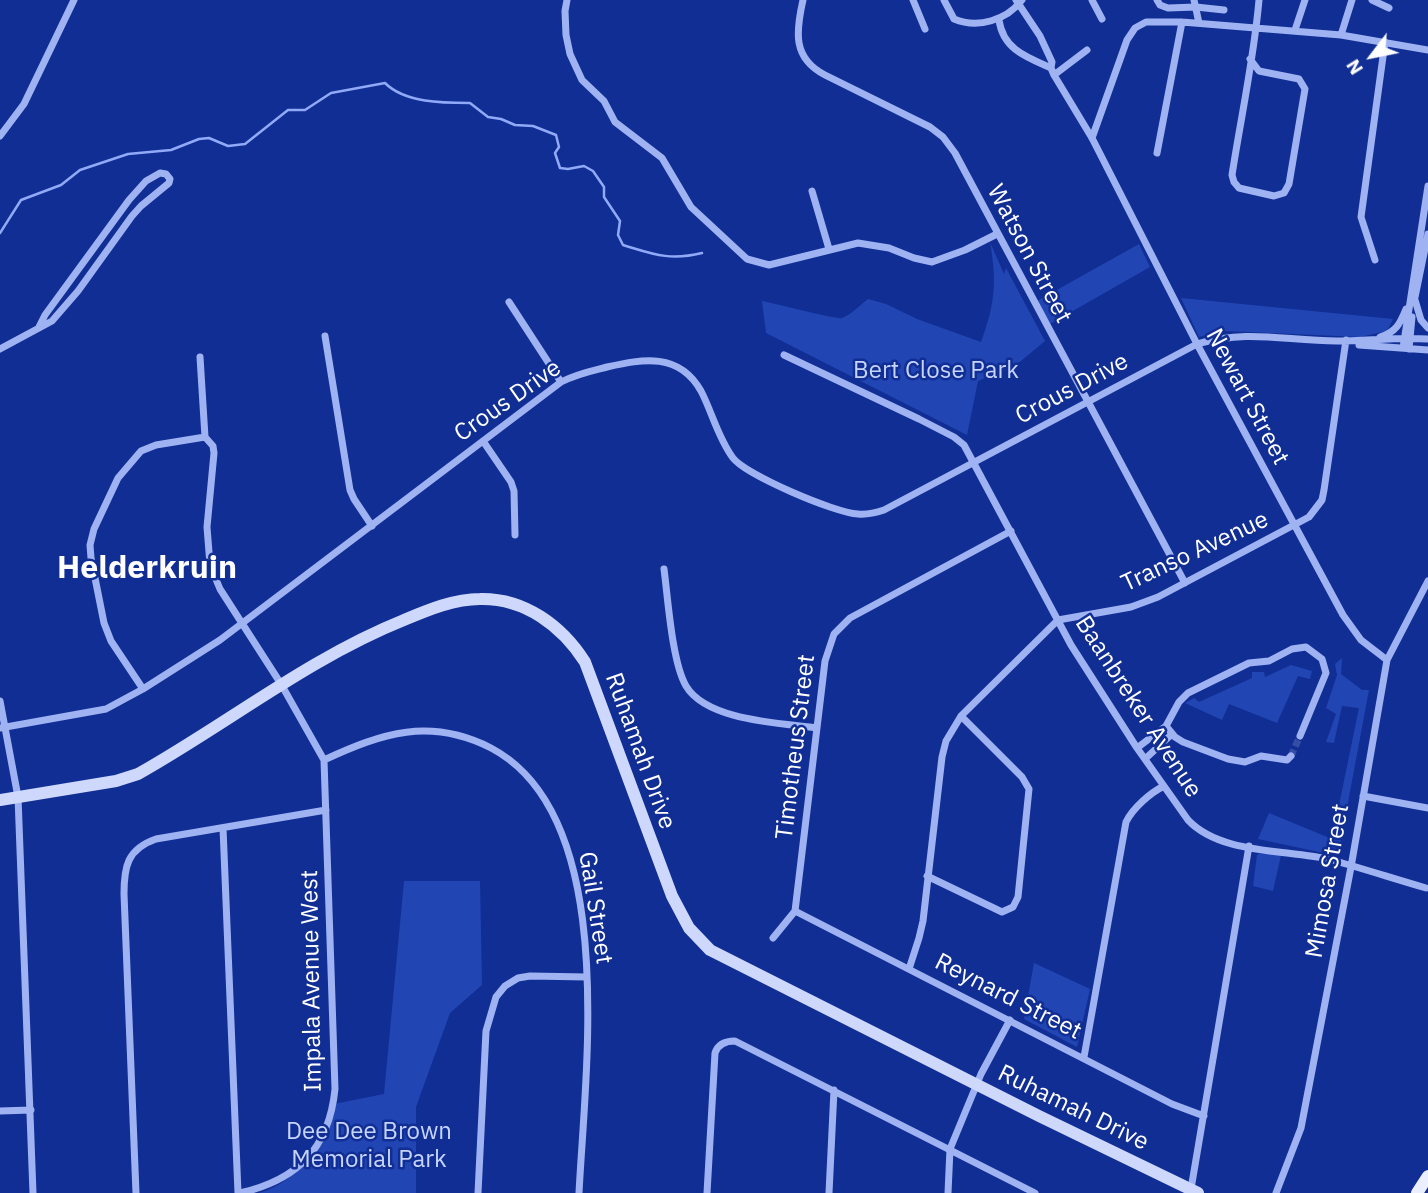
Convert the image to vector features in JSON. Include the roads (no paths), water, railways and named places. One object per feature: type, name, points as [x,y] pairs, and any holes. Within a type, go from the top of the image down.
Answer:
[{"type":"main road","points":[[1418,1193],[1428,1176]]},
{"type":"street","points":[[0,136],[20,111],[74,0]]},
{"type":"street","points":[[568,0],[565,11],[566,35],[570,54],[585,84],[604,101],[615,122],[662,158],[691,207],[739,252],[757,263],[769,265],[858,243],[875,245],[933,262],[997,234]]},
{"type":"street","name":"Watson Street","points":[[803,0],[797,36],[808,62],[817,71],[930,127],[939,133],[955,153],[1185,583]]},
{"type":"street","points":[[913,0],[925,29]]},
{"type":"street","points":[[944,0],[951,16],[971,23],[999,20],[1019,2]]},
{"type":"street","points":[[1093,0],[1102,19]]},
{"type":"street","points":[[1157,0],[1163,7],[1168,8],[1195,3],[1224,10]]},
{"type":"street","points":[[1250,59],[1259,71],[1299,79],[1305,93],[1287,189],[1280,195],[1237,187],[1232,174],[1259,0]]},
{"type":"street","points":[[1295,30],[1305,0]]},
{"type":"street","points":[[1341,34],[1352,0]]},
{"type":"street","points":[[1372,0],[1389,8]]},
{"type":"street","name":"Newart Street","points":[[1019,2],[1044,43],[1052,62],[1052,72],[1092,138],[1294,526],[1353,630],[1361,640],[1387,660]]},
{"type":"street","points":[[1195,3],[1199,23]]},
{"type":"street","points":[[999,20],[1001,33],[1009,44],[1052,72],[1087,50]]},
{"type":"street","points":[[1092,138],[1120,56],[1132,32],[1146,22],[1199,23],[1341,34],[1428,50]]},
{"type":"street","points":[[1157,153],[1182,22]]},
{"type":"street","points":[[1375,260],[1361,217],[1385,42]]},
{"type":"street","points":[[0,349],[49,324],[60,313],[132,216],[169,183],[170,179],[166,174],[160,173],[152,177],[130,200],[45,315],[39,327]]},
{"type":"street","points":[[1406,348],[1428,187]]},
{"type":"street","points":[[812,191],[829,249]]},
{"type":"street","points":[[1363,341],[1393,332],[1399,326],[1413,299],[1428,234]]},
{"type":"street","points":[[1413,299],[1421,320],[1428,328]]},
{"type":"street","points":[[509,302],[561,382]]},
{"type":"street","points":[[325,335],[350,490],[372,526]]},
{"type":"street","name":"Crous Drive","points":[[2,727],[106,709],[143,689],[242,624],[561,382],[576,374],[642,360],[662,361],[675,366],[687,373],[700,390],[726,447],[737,463],[798,494],[848,513],[864,514],[884,510],[1198,344],[1225,337],[1255,335],[1428,350]]},
{"type":"street","name":"Crous Drive","points":[[1343,342],[1428,339]]},
{"type":"street","name":"Transo Avenue","points":[[1058,620],[1131,607],[1185,583],[1309,517],[1322,500],[1343,342]]},
{"type":"street","name":"Baanbreker Avenue","points":[[784,355],[954,437],[968,451],[1077,655],[1137,748],[1198,830],[1210,837],[1250,846],[1332,860],[1426,888]]},
{"type":"street","points":[[200,357],[205,437],[213,446],[214,453],[207,527],[210,565],[220,589],[281,684],[324,760]]},
{"type":"street","points":[[143,689],[111,640],[104,622],[91,558],[92,537],[99,515],[118,478],[141,451],[156,445],[205,437]]},
{"type":"street","points":[[483,441],[511,482],[515,535]]},
{"type":"street","name":"Timotheus Street","points":[[794,911],[829,645],[842,625],[1012,531]]},
{"type":"street","points":[[664,569],[678,666],[685,684],[695,698],[717,711],[817,728]]},
{"type":"street","name":"Mimosa Street","points":[[1276,1193],[1301,1128],[1387,660],[1428,581]]},
{"type":"street","name":"Ruhamah Drive","points":[[0,800],[116,781],[138,774],[281,684],[387,626],[440,606],[483,598],[519,606],[563,632],[584,662],[671,896],[699,940],[726,959],[1194,1191]]},
{"type":"street","points":[[909,969],[919,938],[946,741],[961,716],[1058,620]]},
{"type":"street","points":[[1137,748],[1166,726],[1179,702],[1188,693],[1249,663],[1269,661],[1292,649],[1306,647],[1322,659],[1326,673],[1300,736]]},
{"type":"street","points":[[0,701],[2,727],[18,797],[33,1193]]},
{"type":"street","points":[[927,876],[1002,912],[1013,907],[1018,897],[1029,789],[1022,776],[961,716]]},
{"type":"street","points":[[1166,726],[1183,742],[1228,760],[1241,762],[1261,756],[1287,760],[1291,756]]},
{"type":"street","name":"Gail Street","points":[[324,760],[362,742],[414,730],[460,736],[508,758],[526,772],[540,792],[560,826],[580,905],[588,1016],[579,1193]]},
{"type":"street","points":[[1145,759],[1172,734]]},
{"type":"street","name":"Impala Avenue West","points":[[239,1193],[272,1184],[308,1158],[320,1143],[333,1106],[335,1079],[324,760]]},
{"type":"street","points":[[1084,1057],[1126,822],[1155,790],[1164,786]]},
{"type":"street","points":[[1363,796],[1428,808]]},
{"type":"street","points":[[136,1193],[124,894],[127,864],[132,855],[156,839],[326,810]]},
{"type":"street","points":[[223,828],[239,1193]]},
{"type":"street","points":[[1194,1191],[1204,1116],[1250,846]]},
{"type":"street","points":[[773,938],[794,911]]},
{"type":"street","name":"Reynard Street","points":[[794,911],[1172,1104],[1204,1116]]},
{"type":"street","points":[[478,1193],[486,1031],[496,997],[505,986],[518,978],[587,977]]},
{"type":"street","points":[[948,1193],[950,1149],[1010,1020]]},
{"type":"street","points":[[707,1193],[715,1053],[716,1048],[724,1042],[735,1041],[1035,1193]]},
{"type":"street","points":[[829,1193],[834,1090]]},
{"type":"street","points":[[0,1111],[31,1110]]},
{"type":"waterway","points":[[0,233],[21,200],[61,185],[80,170],[128,154],[171,150],[199,139],[209,138],[228,146],[245,144],[288,110],[305,110],[331,93],[385,83],[403,95],[437,102],[470,103],[488,117],[515,125],[533,126],[556,135],[559,147],[555,153],[560,168],[584,166],[593,171],[604,187],[604,197],[620,221],[618,235],[623,245],[652,254],[670,256],[702,253]]},
{"type":"tunnel","points":[[1291,756],[1300,736]]},
{"type":"district","name":"Helderkruin","points":[[147,569]]},
{"type":"park label","name":"Bert Close Park","points":[[936,371]]},
{"type":"park label","name":"Dee Dee Brown Memorial Park","points":[[369,1146]]}]
